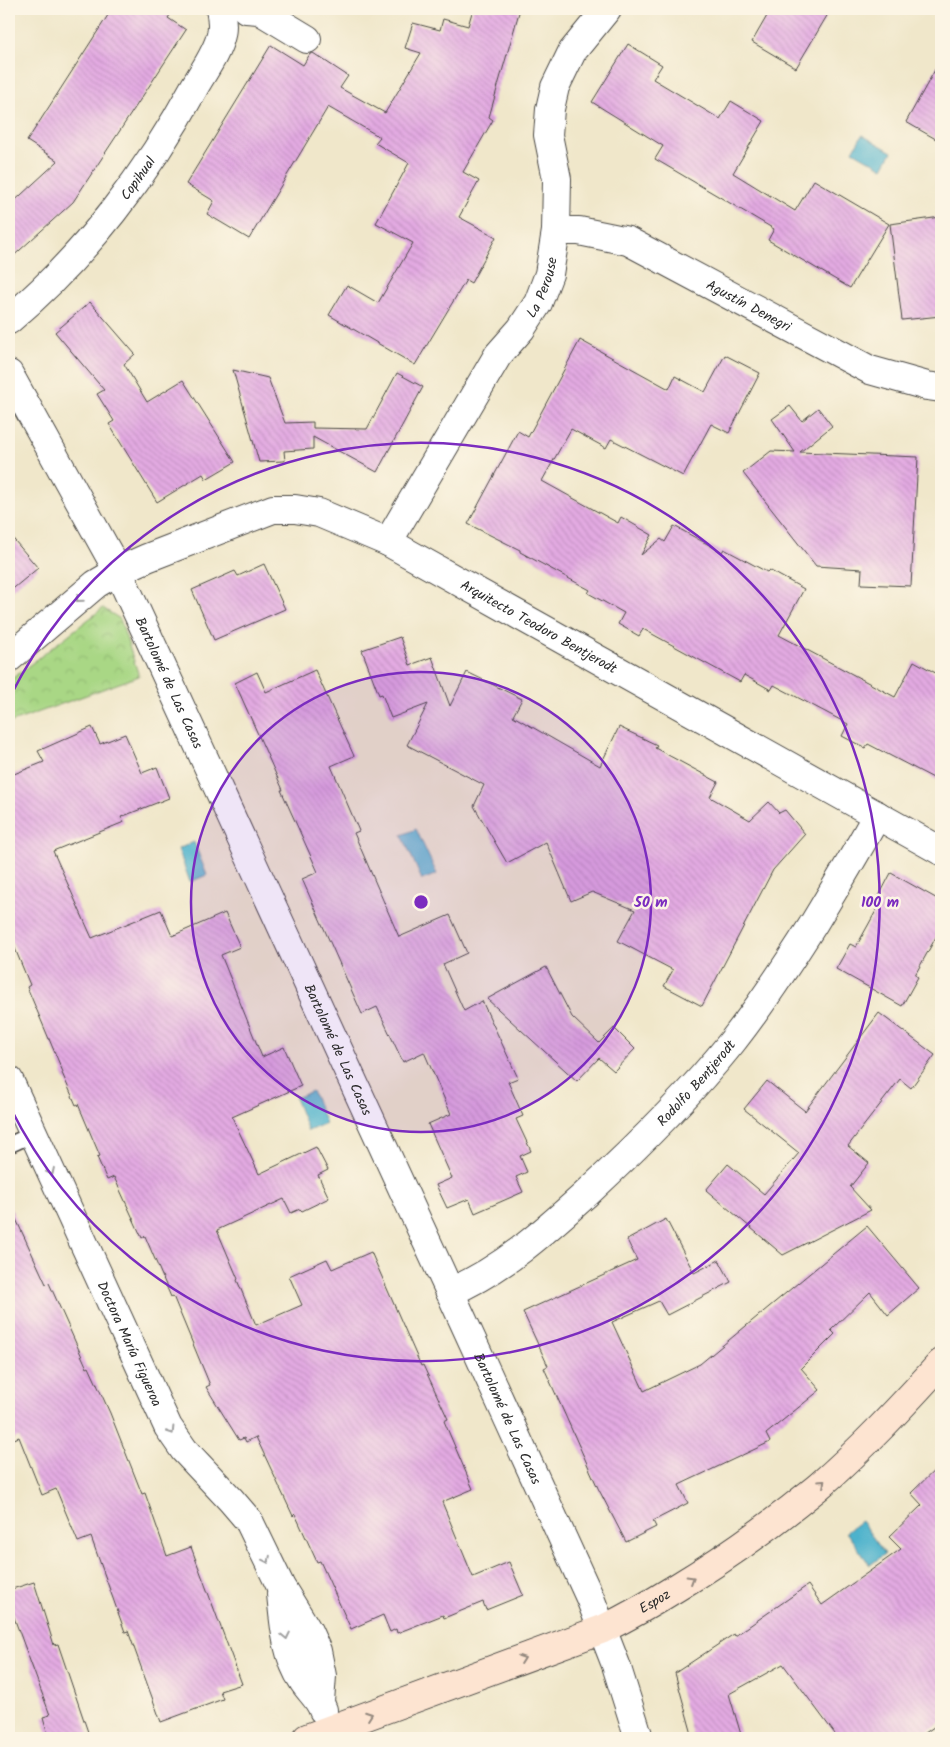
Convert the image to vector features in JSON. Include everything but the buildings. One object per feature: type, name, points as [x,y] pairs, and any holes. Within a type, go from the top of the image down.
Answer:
[{"type":"street","name":"Copihual","points":[[9,320],[35,298],[77,253],[116,206],[153,156],[186,102],[216,47],[221,35],[220,9]]},
{"type":"street","points":[[246,9],[259,10],[307,39]]},
{"type":"street","name":"La Perouse","points":[[388,542],[498,355],[521,328],[538,303],[549,274],[556,231],[557,179],[548,135],[554,94],[572,52],[607,9]]},
{"type":"street","name":"Agustín Denegri","points":[[556,231],[579,231],[628,241],[870,370],[941,388]]},
{"type":"street","name":"Bartolomé de Las Casas","points":[[9,374],[118,571],[603,1629],[639,1738]]},
{"type":"street","name":"Arquitecto Teodoro Bentjerodt","points":[[118,571],[156,554],[273,509],[295,509],[319,513],[388,542],[941,851]]},
{"type":"street","points":[[9,658],[96,584],[118,571]]},
{"type":"street","name":"Rodolfo Bentjerodt","points":[[450,1292],[474,1281],[510,1258],[542,1232],[622,1161],[687,1093],[731,1043],[768,994],[850,864],[877,816]]},
{"type":"street","name":"Doctora María Figueroa","points":[[9,1080],[168,1427],[184,1450],[249,1521],[281,1587],[317,1651],[322,1676],[318,1734]]},
{"type":"street","name":"Espoz","points":[[318,1734],[603,1629],[621,1621],[700,1574],[760,1532],[818,1486],[900,1407],[941,1363]]},
{"type":"lane","points":[[9,1145],[33,1134]]},
{"type":"green space","points":[[103,608],[120,619],[139,676],[9,723],[9,681]]},
{"type":"water","points":[[862,135],[892,152],[883,168],[853,151]]},
{"type":"water","points":[[416,829],[437,874],[422,880],[402,835]]},
{"type":"water","points":[[194,842],[207,875],[190,882],[178,849]]},
{"type":"water","points":[[312,1091],[326,1123],[308,1131],[295,1098]]},
{"type":"water","points":[[861,1521],[885,1554],[870,1565],[846,1532]]}]
